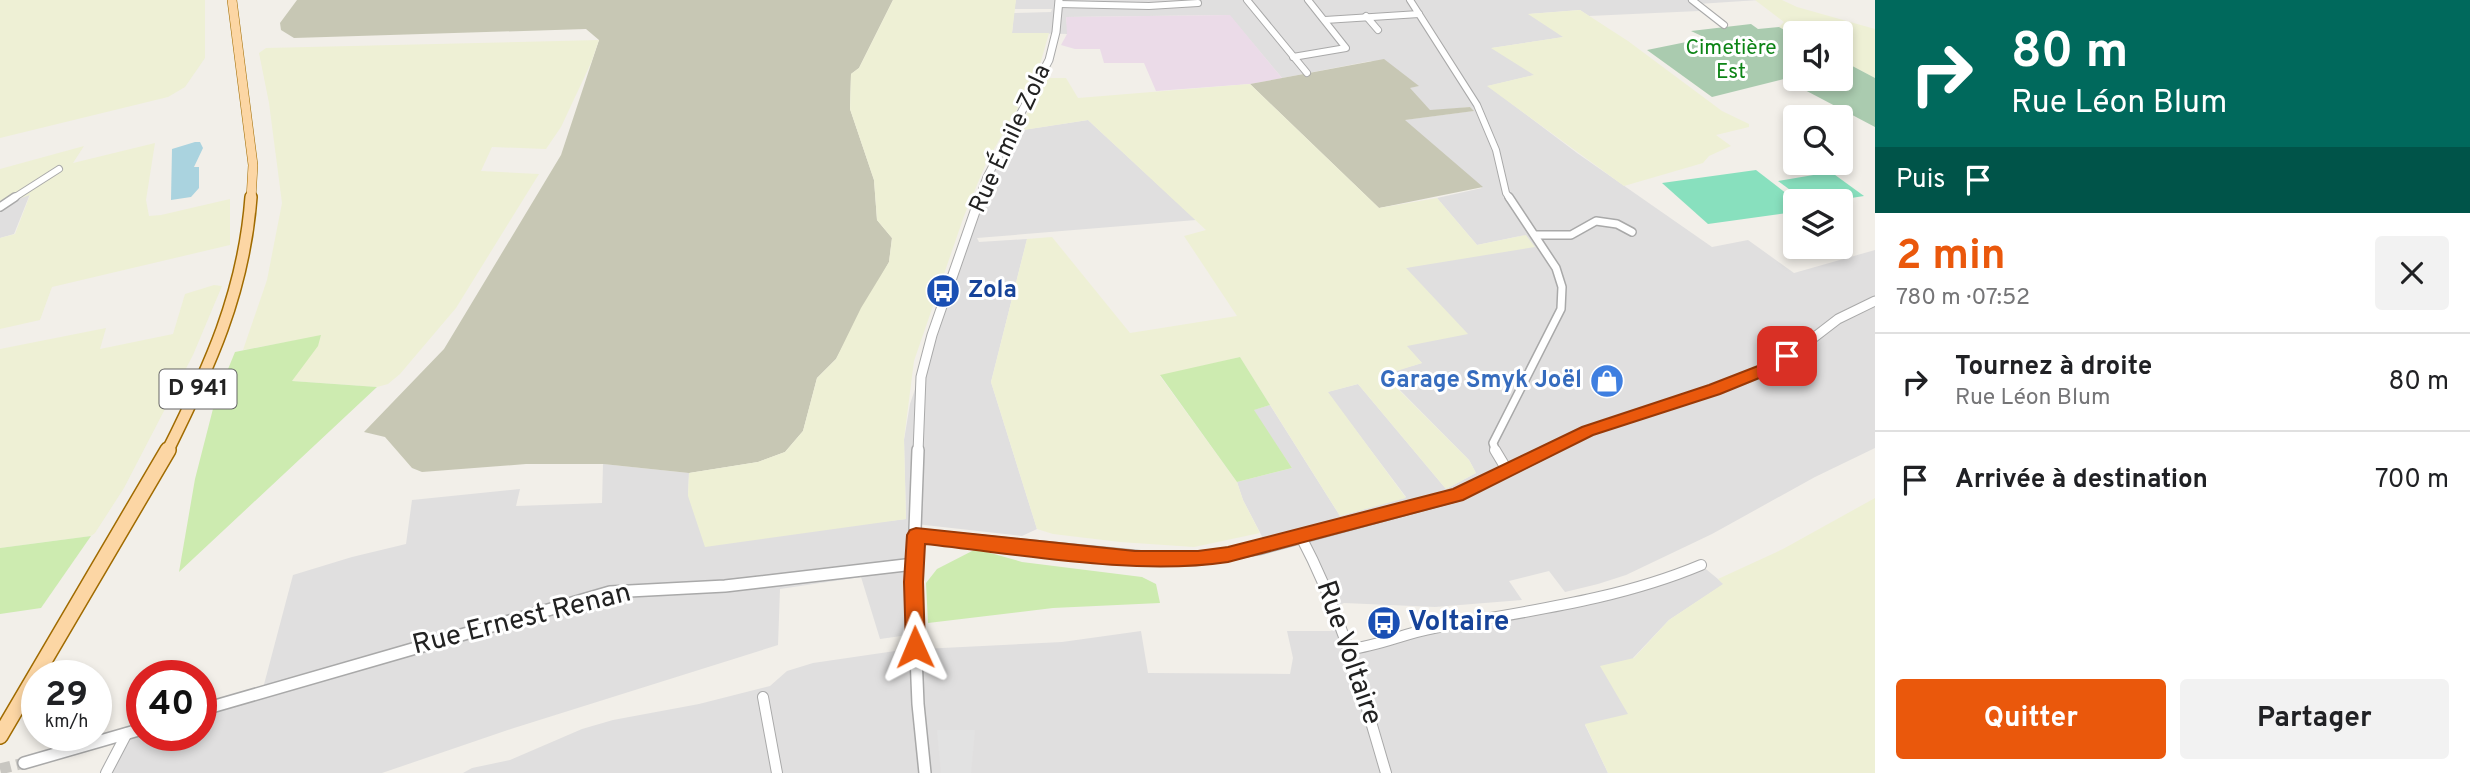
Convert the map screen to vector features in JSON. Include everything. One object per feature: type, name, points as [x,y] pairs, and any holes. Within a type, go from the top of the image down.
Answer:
[{"type":"main road","name":"D 941","points":[[0,736],[164,458],[210,365],[233,302],[248,238],[253,165],[232,0]]},
{"type":"street","points":[[1247,0],[1307,74]]},
{"type":"street","points":[[1293,57],[1346,48],[1308,0]]},
{"type":"street","points":[[1410,0],[1477,105],[1496,150],[1506,193],[1556,268],[1562,287],[1561,309],[1493,443],[1507,470]]},
{"type":"street","points":[[1692,0],[1724,25]]},
{"type":"street","points":[[1059,2],[1149,6],[1198,3]]},
{"type":"street","name":"Rue Émile Zola","points":[[925,773],[918,704],[914,564],[921,377],[932,335],[987,177],[1049,60],[1056,32],[1059,2]]},
{"type":"street","points":[[1325,20],[1419,15]]},
{"type":"street","points":[[1366,16],[1378,30]]},
{"type":"street","points":[[0,207],[59,169]]},
{"type":"street","points":[[1535,235],[1571,235],[1596,221],[1607,221],[1632,232]]},
{"type":"street","points":[[916,535],[1171,560],[1228,555],[1457,495],[1588,431],[1715,390],[1763,370],[1799,349],[1838,319],[1875,301]]},
{"type":"street","name":"Rue Voltaire","points":[[1301,537],[1319,571],[1350,649],[1386,773]]},
{"type":"street","name":"Rue Ernest Renan","points":[[217,705],[610,592],[724,586],[914,564]]},
{"type":"street","points":[[1350,649],[1423,630],[1543,611],[1616,596],[1702,565]]},
{"type":"street","points":[[763,696],[777,773]]},
{"type":"street","points":[[24,763],[126,733]]},
{"type":"street","points":[[106,773],[126,735]]},
{"type":"shaded area","points":[[0,0],[205,0],[205,58],[185,87],[168,97],[0,138]]},
{"type":"shaded area","points":[[297,0],[893,0],[859,68],[851,74],[850,109],[874,180],[877,220],[892,238],[889,262],[836,359],[817,378],[803,431],[785,452],[758,462],[689,473],[603,464],[526,464],[422,472],[412,468],[385,437],[364,432],[444,349],[561,155],[599,40],[586,29],[294,38],[281,30],[280,23]]},
{"type":"shaded area","points":[[893,0],[1016,0],[1012,33],[1049,33],[1037,75],[987,161],[964,216],[914,361],[904,439],[906,519],[705,547],[688,496],[689,473],[758,462],[785,452],[803,431],[817,378],[836,359],[861,308],[889,262],[892,238],[877,220],[874,180],[850,109],[851,74],[859,68]]},
{"type":"shaded area","points":[[1016,0],[1759,0],[1698,4],[1705,10],[1699,11],[1589,16],[1580,10],[1529,14],[1564,37],[1492,48],[1535,75],[1488,86],[1577,153],[1712,247],[1748,240],[1794,273],[1843,259],[1853,259],[1853,256],[1875,250],[1875,448],[1815,477],[1712,534],[1626,575],[1598,584],[1565,592],[1549,571],[1509,581],[1522,600],[1435,607],[1344,603],[1338,606],[1336,613],[1305,543],[1267,546],[1243,500],[1237,482],[1292,468],[1253,410],[1270,405],[1340,516],[1406,497],[1327,392],[1358,384],[1446,489],[1476,473],[1469,460],[1384,374],[1422,363],[1406,346],[1406,268],[1525,235],[1477,245],[1437,198],[1482,188],[1404,120],[1473,111],[1470,107],[1430,111],[1409,88],[1418,86],[1371,61],[1282,78],[1229,15],[1066,17],[1068,34],[1012,33],[1014,13],[1051,12],[1052,9],[1014,9]]},
{"type":"shaded area","points":[[1755,0],[1782,0],[1847,21],[1783,21]]},
{"type":"shaded area","points":[[1580,10],[1628,41],[1722,111],[1749,124],[1749,127],[1716,135],[1731,146],[1709,156],[1703,163],[1624,186],[1487,86],[1534,75],[1491,48],[1563,37],[1528,14]]},
{"type":"shaded area","points":[[1230,15],[1282,78],[1250,84],[1156,91],[1144,63],[1104,63],[1100,49],[1075,49],[1061,45],[1067,34],[1066,17]]},
{"type":"shaded area","points":[[1853,23],[1875,29],[1875,78],[1853,66]]},
{"type":"shaded area","points":[[599,40],[561,127],[546,149],[492,147],[481,171],[539,174],[456,308],[400,374],[388,384],[377,387],[292,381],[321,336],[243,350],[267,280],[282,203],[269,103],[259,53],[266,48]]},
{"type":"shaded area","points":[[1384,59],[1419,86],[1410,88],[1430,110],[1470,107],[1474,111],[1405,120],[1483,187],[1379,208],[1250,84]]},
{"type":"shaded area","points":[[1048,78],[1066,78],[1078,98],[1250,84],[1379,208],[1437,198],[1477,245],[1526,235],[1535,247],[1406,268],[1468,334],[1407,346],[1422,363],[1384,375],[1469,460],[1476,473],[1446,489],[1358,384],[1328,392],[1406,498],[1340,516],[1240,357],[1160,376],[1237,482],[1260,533],[1194,547],[1120,542],[1053,534],[1037,529],[991,382],[1027,239],[1052,237],[1130,333],[1237,316],[1184,236],[1206,230],[1088,120],[1017,131]]},
{"type":"shaded area","points":[[1088,120],[1196,220],[977,238],[979,242],[1027,239],[991,382],[1037,529],[1022,536],[916,524],[915,634],[880,639],[861,577],[780,589],[778,645],[514,728],[382,773],[106,773],[126,735],[126,751],[217,751],[217,705],[262,692],[293,575],[406,544],[412,500],[520,489],[516,506],[602,503],[603,464],[689,473],[688,496],[863,524],[906,519],[904,440],[910,404],[969,229],[1009,132]]},
{"type":"shaded area","points":[[155,143],[146,200],[149,216],[230,199],[230,245],[52,287],[40,320],[0,329],[0,238],[15,234],[30,195],[0,205],[0,169],[84,146],[73,163]]},
{"type":"shaded area","points":[[30,194],[14,234],[0,238],[0,205]]},
{"type":"shaded area","points":[[214,285],[222,286],[193,355],[124,488],[95,533],[91,536],[0,548],[0,349],[106,328],[100,349],[173,334],[185,294]]},
{"type":"shaded area","points":[[1875,498],[1875,773],[1608,773],[1585,724],[1628,714],[1600,666],[1634,658],[1669,620],[1723,584],[1718,579],[1783,549]]},
{"type":"shaded area","points":[[1701,565],[1724,584],[1669,620],[1633,658],[1628,715],[1585,725],[1608,773],[463,773],[472,768],[510,760],[582,729],[613,720],[699,704],[770,686],[787,671],[813,663],[902,650],[1062,642],[1141,631],[1148,673],[1290,674],[1293,658],[1287,631],[1331,631],[1341,624],[1350,648],[1543,611]]},
{"type":"shaded area","points":[[937,730],[975,730],[971,773],[941,773]]},
{"type":"green space","name":"Cimetière Est","points":[[1751,24],[1758,29],[1779,27],[1783,29],[1783,79],[1712,97],[1647,50],[1706,38],[1691,31]]},
{"type":"green space","name":"Cimetière Est","points":[[1853,66],[1875,78],[1875,127],[1853,115],[1853,105],[1833,105],[1807,91],[1853,91]]},
{"type":"green space","points":[[1756,170],[1783,191],[1783,214],[1708,224],[1662,183]]},
{"type":"green space","points":[[1813,175],[1835,175],[1864,196],[1853,198],[1853,189],[1789,189],[1778,181]]},
{"type":"green space","points":[[321,335],[318,346],[292,381],[377,387],[179,572],[195,479],[215,401],[235,352]]},
{"type":"green space","points":[[1240,357],[1270,405],[1254,410],[1292,468],[1237,482],[1160,375]]},
{"type":"green space","points":[[91,536],[41,608],[0,614],[0,548]]},
{"type":"green space","points":[[976,549],[1022,562],[1142,577],[1156,584],[1160,603],[1053,608],[928,623],[926,583],[937,569]]},
{"type":"water","points":[[200,142],[203,148],[194,167],[199,167],[199,188],[191,197],[171,200],[172,149]]},
{"type":"tunnel","points":[[0,769],[24,763]]},
{"type":"place","name":"Zola","points":[[943,291]]},
{"type":"place","name":"Garage Smyk Joël","points":[[1607,381]]},
{"type":"place","name":"Voltaire","points":[[1384,623]]},
{"type":"route","points":[[915,647],[913,582],[916,535],[1135,559],[1198,559],[1228,555],[1457,495],[1588,431],[1715,390],[1763,370],[1787,356]]}]
